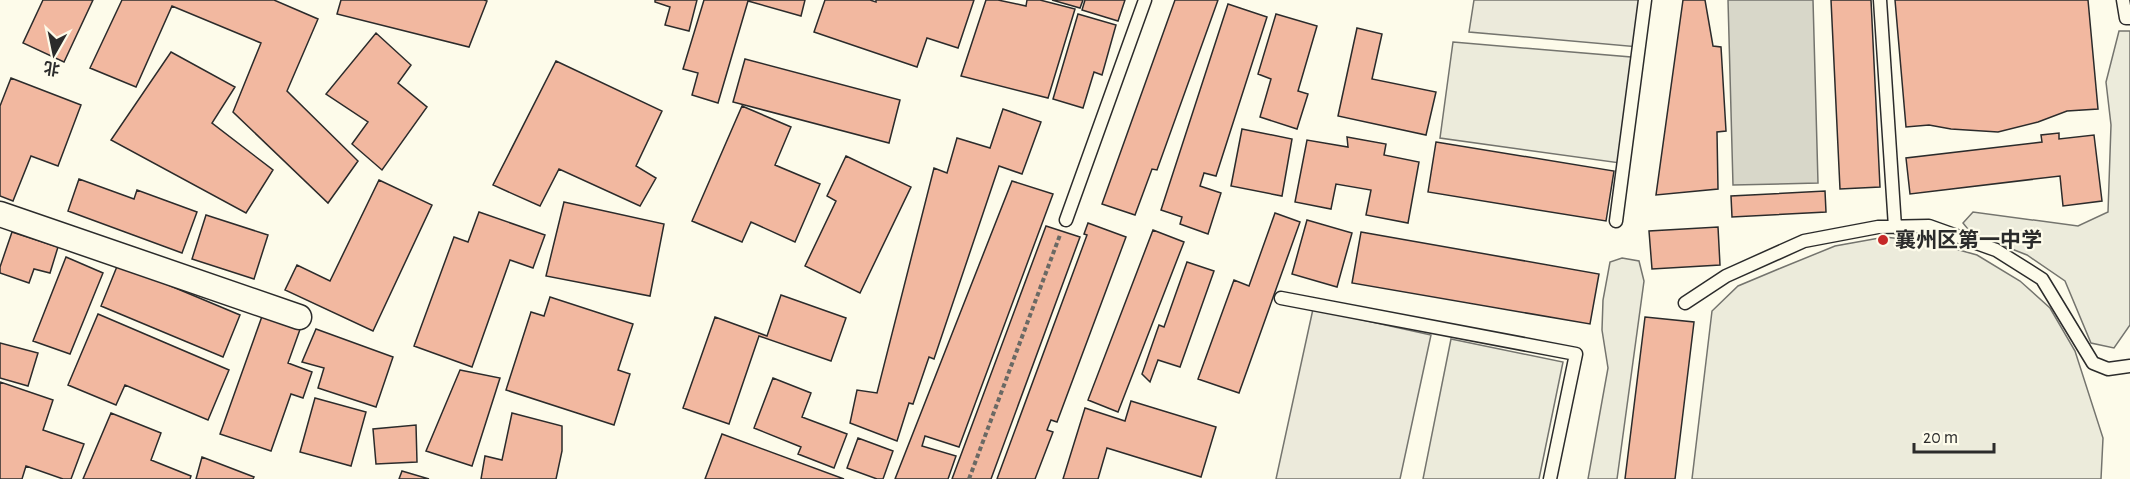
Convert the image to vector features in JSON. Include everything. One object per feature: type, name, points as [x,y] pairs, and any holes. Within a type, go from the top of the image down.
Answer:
[{"type":"street","points":[[0,214],[299,317]]},
{"type":"lane","points":[[1066,220],[1145,0]]},
{"type":"lane","points":[[1616,220],[1645,0]]},
{"type":"lane","points":[[1880,0],[1895,227]]},
{"type":"lane","points":[[2123,0],[2126,18],[2130,18]]},
{"type":"lane","points":[[1685,303],[1726,276],[1804,242],[1878,227],[1929,226],[1996,250],[2042,279],[2093,363],[2108,369],[2130,366]]},
{"type":"lane","points":[[1281,298],[1576,354],[1550,479]]},
{"type":"path","points":[[969,479],[1066,220]]},
{"type":"shaded area","points":[[1474,0],[1645,0],[1639,47],[1469,32]]},
{"type":"shaded area","points":[[1728,0],[1813,0],[1818,183],[1733,185]]},
{"type":"shaded area","points":[[2119,31],[2130,31],[2130,325],[2114,348],[2091,343],[2065,281],[2027,255],[1971,233],[1963,223],[1973,212],[2078,226],[2108,212],[2111,125],[2106,82]]},
{"type":"shaded area","points":[[1453,42],[1631,57],[1620,163],[1440,138]]},
{"type":"shaded area","points":[[1885,237],[1934,243],[1977,255],[2020,281],[2050,308],[2075,351],[2103,438],[2101,479],[1692,479],[1712,311],[1738,286],[1835,246]]},
{"type":"shaded area","points":[[1622,258],[1639,261],[1644,281],[1617,479],[1588,479],[1608,368],[1602,330],[1603,300],[1610,262]]},
{"type":"shaded area","points":[[1313,309],[1431,335],[1400,479],[1276,479]]},
{"type":"shaded area","points":[[1451,339],[1563,362],[1539,479],[1423,479]]},
{"type":"building","points":[[43,0],[93,0],[64,62],[23,43]]},
{"type":"building","points":[[122,0],[274,0],[318,19],[287,91],[358,161],[328,203],[233,112],[261,43],[172,6],[136,87],[90,68]]},
{"type":"building","points":[[341,0],[487,1],[469,47],[337,14]]},
{"type":"building","points":[[655,0],[697,0],[689,31],[665,25],[670,7],[655,2]]},
{"type":"building","points":[[704,0],[805,0],[801,16],[748,1],[718,103],[692,95],[698,73],[683,69]]},
{"type":"building","points":[[825,0],[876,2],[876,0],[974,0],[958,48],[927,38],[917,67],[814,32]]},
{"type":"building","points":[[986,0],[1026,6],[1027,0],[1040,0],[1075,9],[1048,98],[961,76]]},
{"type":"building","points":[[1052,0],[1083,0],[1080,8]]},
{"type":"building","points":[[1085,0],[1125,0],[1118,21],[1082,10]]},
{"type":"building","points":[[1175,0],[1218,0],[1157,170],[1152,169],[1135,215],[1102,204]]},
{"type":"building","points":[[1683,0],[1705,0],[1713,46],[1721,47],[1726,131],[1717,132],[1718,189],[1656,195]]},
{"type":"building","points":[[1831,0],[1871,0],[1880,187],[1840,189]]},
{"type":"building","points":[[1895,0],[2088,0],[2098,109],[2067,111],[2038,122],[1998,132],[1929,125],[1906,127]]},
{"type":"building","points":[[1228,4],[1267,17],[1216,176],[1204,173],[1200,186],[1221,193],[1208,234],[1180,224],[1182,217],[1161,210]]},
{"type":"building","points":[[1078,14],[1116,25],[1102,75],[1094,72],[1083,108],[1053,99]]},
{"type":"building","points":[[1276,14],[1317,26],[1298,91],[1308,94],[1297,129],[1260,117],[1271,79],[1258,74]]},
{"type":"building","points":[[1357,28],[1382,34],[1372,79],[1436,92],[1426,135],[1338,116]]},
{"type":"building","points":[[376,33],[411,65],[398,83],[427,107],[382,170],[352,144],[368,122],[326,94]]},
{"type":"building","points":[[171,52],[235,87],[212,123],[273,170],[246,213],[111,140]]},
{"type":"building","points":[[745,59],[900,100],[889,143],[733,102]]},
{"type":"building","points":[[556,61],[662,111],[636,166],[656,178],[640,206],[559,169],[540,206],[493,185]]},
{"type":"building","points":[[11,78],[81,105],[58,166],[31,156],[13,201],[0,196],[0,106]]},
{"type":"building","points":[[742,106],[791,127],[775,165],[820,184],[795,242],[751,222],[742,242],[692,221]]},
{"type":"building","points":[[1003,109],[1041,122],[1022,174],[999,166],[934,359],[929,357],[913,404],[909,403],[897,441],[850,423],[857,390],[877,393],[934,168],[947,173],[957,138],[990,148]]},
{"type":"building","points":[[1242,129],[1292,139],[1282,196],[1231,186]]},
{"type":"building","points":[[2059,133],[2059,139],[2094,135],[2102,201],[2063,206],[2060,176],[1910,194],[1906,158],[2042,142],[2041,135]]},
{"type":"building","points":[[1347,137],[1386,144],[1384,155],[1419,162],[1408,223],[1366,215],[1371,190],[1336,184],[1331,209],[1295,202],[1307,140],[1348,147]]},
{"type":"building","points":[[1436,142],[1614,171],[1606,221],[1428,192]]},
{"type":"building","points":[[846,156],[911,187],[860,293],[805,266],[836,201],[827,196]]},
{"type":"building","points":[[79,179],[134,199],[137,190],[197,212],[182,253],[68,211]]},
{"type":"building","points":[[379,180],[432,205],[373,331],[285,290],[297,265],[330,281]]},
{"type":"building","points":[[1012,181],[1053,194],[959,447],[925,436],[922,446],[956,456],[948,479],[895,479]]},
{"type":"building","points":[[1825,191],[1826,212],[1732,217],[1731,196]]},
{"type":"building","points":[[564,202],[664,224],[650,296],[546,276]]},
{"type":"building","points":[[479,212],[545,235],[533,268],[510,260],[472,367],[414,346],[454,237],[468,242]]},
{"type":"building","points":[[1275,213],[1300,222],[1239,393],[1198,379],[1234,280],[1249,286]]},
{"type":"building","points":[[206,215],[268,235],[254,279],[192,259]]},
{"type":"building","points":[[1307,220],[1352,233],[1337,287],[1292,274]]},
{"type":"building","points":[[1088,223],[1126,237],[1057,422],[1051,420],[1047,430],[1053,432],[1035,479],[997,479],[1087,235],[1084,234]]},
{"type":"building","points":[[1046,226],[1080,237],[991,479],[952,479]]},
{"type":"building","points":[[1718,227],[1720,265],[1652,269],[1649,231]]},
{"type":"building","points":[[1153,230],[1184,242],[1118,412],[1088,400]]},
{"type":"building","points":[[12,232],[58,247],[50,273],[34,269],[29,283],[0,273]]},
{"type":"building","points":[[1361,232],[1599,274],[1590,324],[1352,283]]},
{"type":"building","points":[[66,257],[103,273],[70,354],[33,341]]},
{"type":"building","points":[[1187,262],[1214,271],[1180,367],[1158,360],[1150,382],[1142,374],[1159,325],[1164,327]]},
{"type":"building","points":[[118,264],[240,315],[223,357],[101,306]]},
{"type":"building","points":[[781,295],[846,318],[831,361],[759,336],[729,424],[683,408],[715,317],[767,336]]},
{"type":"building","points":[[550,297],[633,324],[618,370],[630,374],[614,425],[506,390],[531,312],[544,316]]},
{"type":"building","points":[[265,308],[303,321],[288,363],[312,372],[303,398],[291,394],[271,451],[220,434]]},
{"type":"building","points":[[98,314],[229,370],[208,420],[125,385],[116,405],[68,385]]},
{"type":"building","points":[[1645,317],[1694,322],[1675,479],[1625,479]]},
{"type":"building","points":[[316,329],[393,357],[376,407],[318,388],[324,368],[302,362]]},
{"type":"building","points":[[0,343],[38,353],[28,386],[0,378]]},
{"type":"building","points":[[460,370],[500,378],[472,466],[426,451]]},
{"type":"building","points":[[773,378],[811,393],[802,417],[847,434],[834,468],[798,454],[801,447],[754,428]]},
{"type":"building","points":[[0,382],[53,400],[43,430],[84,444],[71,479],[63,479],[26,466],[22,479],[0,479]]},
{"type":"building","points":[[315,398],[366,412],[351,466],[300,452]]},
{"type":"building","points":[[1131,401],[1216,427],[1201,477],[1107,448],[1098,479],[1063,479],[1085,408],[1125,421]]},
{"type":"building","points":[[111,413],[161,433],[151,460],[191,476],[190,479],[83,479]]},
{"type":"building","points":[[512,413],[562,426],[562,451],[556,479],[481,479],[485,456],[502,460]]},
{"type":"building","points":[[416,425],[417,462],[376,464],[373,429]]},
{"type":"building","points":[[722,434],[844,479],[705,479]]},
{"type":"building","points":[[858,438],[893,451],[883,479],[847,468]]},
{"type":"building","points":[[202,457],[254,477],[253,479],[196,479]]},
{"type":"building","points":[[402,471],[429,479],[399,479]]},
{"type":"place","name":"襄州区第一中学","points":[[1883,240]]}]
